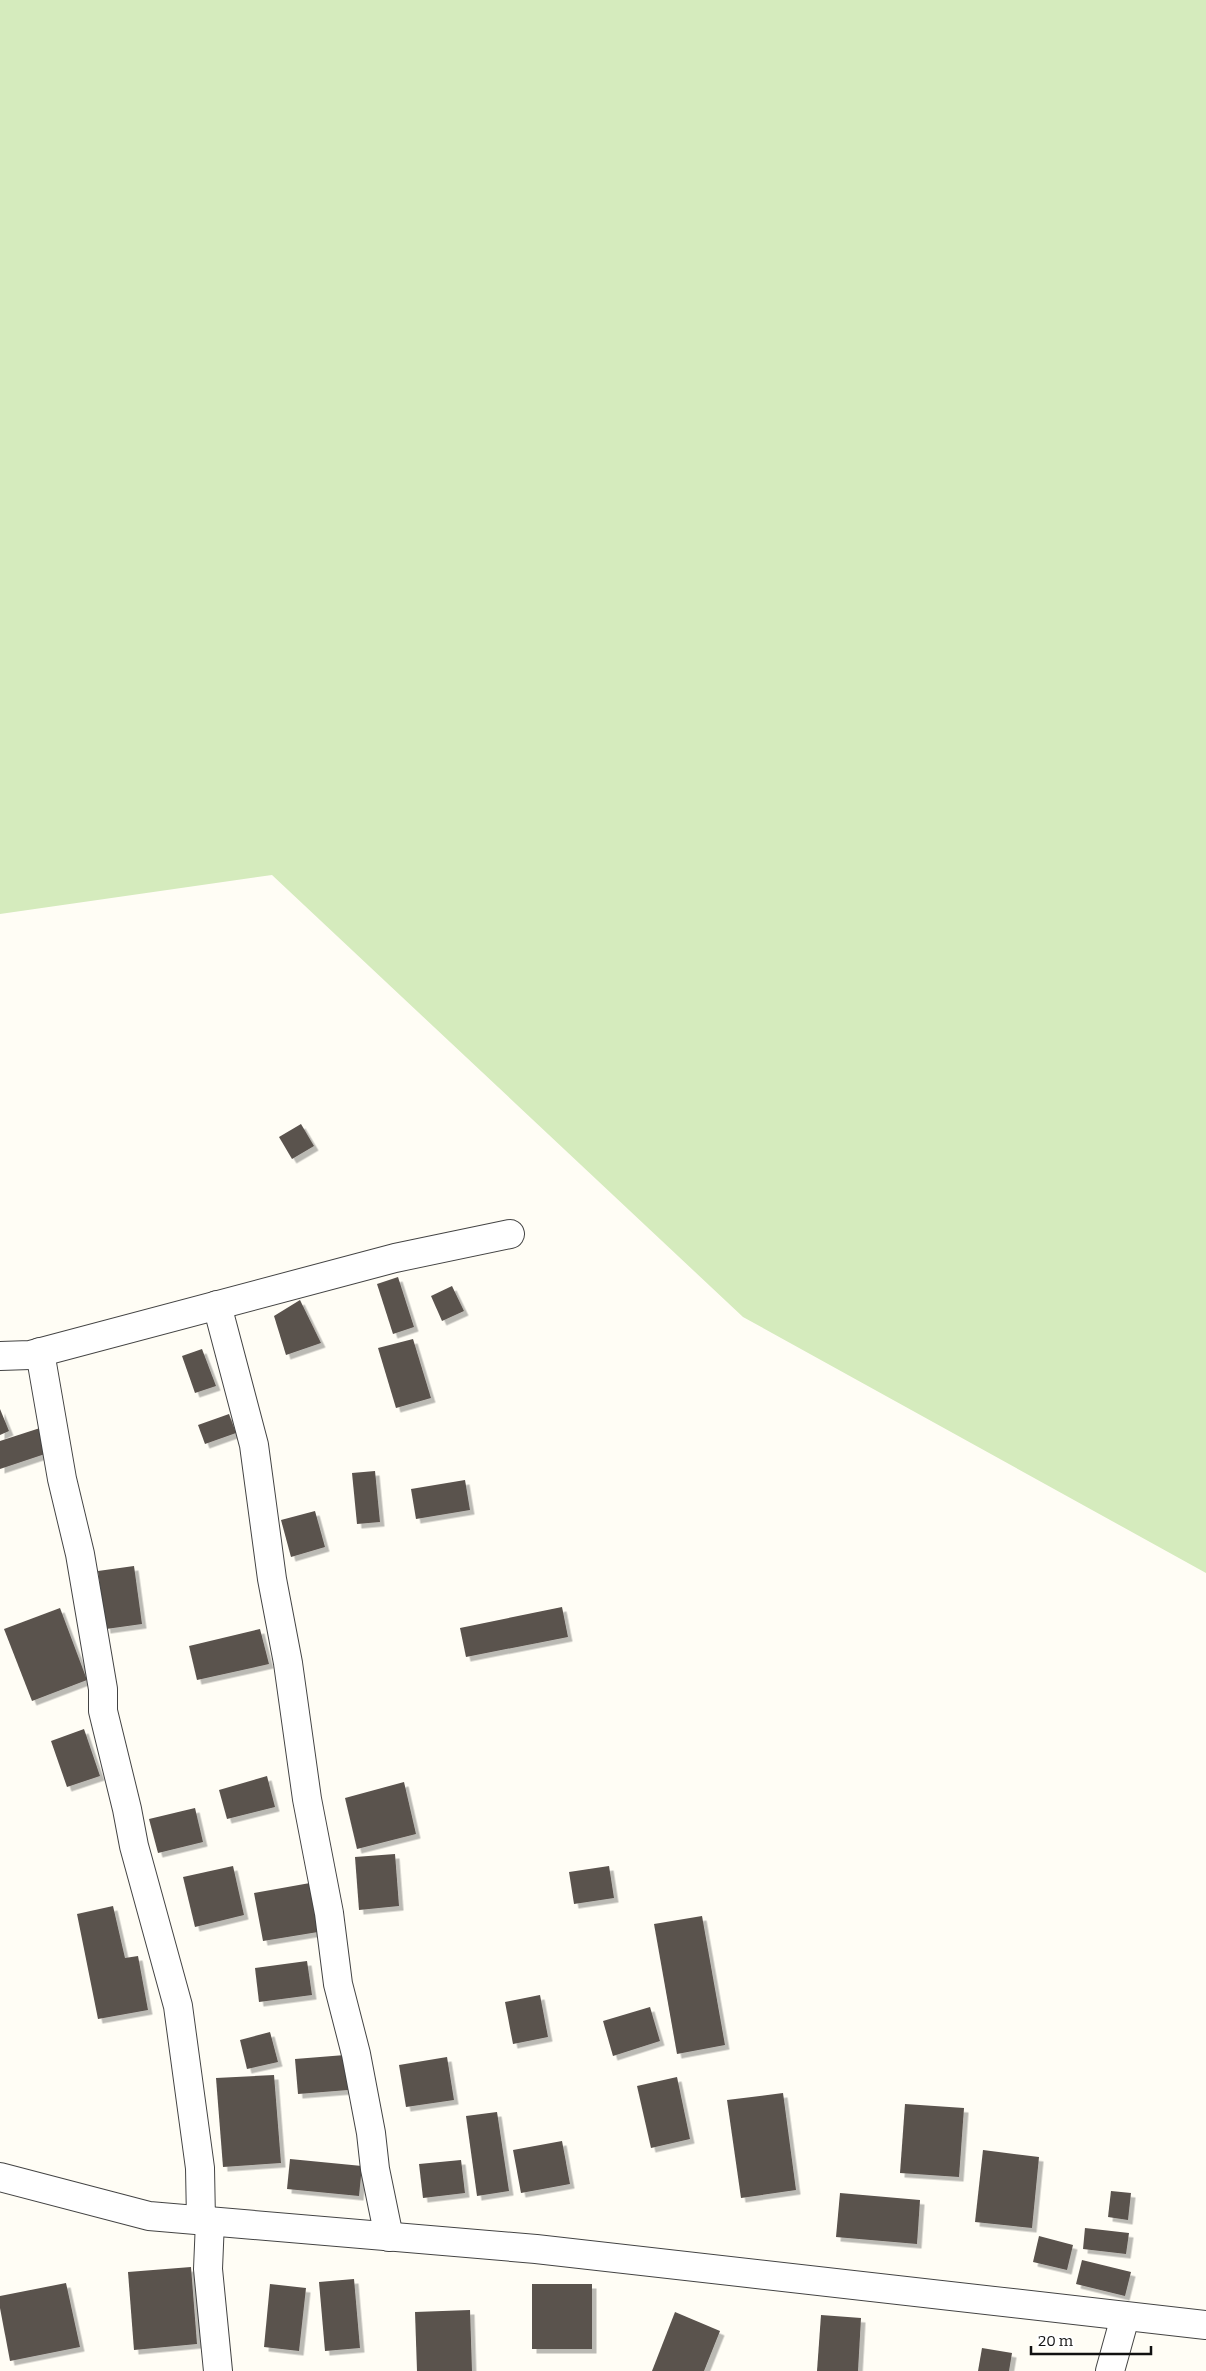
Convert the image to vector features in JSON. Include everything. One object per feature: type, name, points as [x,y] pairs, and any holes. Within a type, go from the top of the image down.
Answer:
[{"type":"street","points":[[0,1356],[30,1355],[395,1258],[510,1234]]},
{"type":"street","points":[[217,1305],[254,1445],[272,1579],[288,1663],[307,1799],[329,1913],[338,1984],[356,2054],[371,2133],[374,2169],[389,2237]]},
{"type":"street","points":[[40,1352],[62,1479],[80,1554],[103,1689],[103,1711],[127,1808],[134,1846],[178,2006],[200,2168],[218,2371]]},
{"type":"street","points":[[0,2177],[149,2216],[536,2249],[1206,2326]]},
{"type":"street","points":[[1110,2371],[1125,2317]]},
{"type":"green space","points":[[0,0],[1206,0],[1206,1573],[743,1317],[272,875],[0,914]]},
{"type":"building","points":[[301,1124],[314,1146],[292,1159],[279,1137]]},
{"type":"building","points":[[398,1277],[414,1327],[393,1334],[377,1284]]},
{"type":"building","points":[[452,1286],[464,1311],[442,1321],[431,1296]]},
{"type":"building","points":[[300,1300],[321,1343],[286,1355],[274,1316]]},
{"type":"building","points":[[413,1339],[431,1398],[396,1408],[378,1348]]},
{"type":"building","points":[[202,1349],[216,1386],[195,1393],[182,1356]]},
{"type":"building","points":[[0,1409],[9,1431],[0,1435]]},
{"type":"building","points":[[229,1414],[236,1433],[205,1444],[198,1425]]},
{"type":"building","points":[[40,1428],[48,1453],[0,1469],[0,1441]]},
{"type":"building","points":[[375,1471],[380,1522],[357,1524],[352,1473]]},
{"type":"building","points":[[465,1480],[470,1510],[416,1519],[411,1489]]},
{"type":"building","points":[[315,1511],[325,1547],[291,1557],[281,1520]]},
{"type":"building","points":[[134,1566],[142,1624],[106,1629],[98,1571]]},
{"type":"building","points":[[562,1607],[568,1637],[466,1657],[460,1628]]},
{"type":"building","points":[[60,1608],[87,1680],[32,1701],[4,1629]]},
{"type":"building","points":[[260,1629],[269,1664],[197,1680],[189,1646]]},
{"type":"building","points":[[84,1729],[100,1776],[67,1787],[51,1741]]},
{"type":"building","points":[[267,1776],[275,1807],[227,1819],[219,1790]]},
{"type":"building","points":[[404,1782],[416,1834],[357,1849],[345,1798]]},
{"type":"building","points":[[195,1808],[203,1842],[158,1853],[149,1819]]},
{"type":"building","points":[[395,1854],[399,1906],[359,1910],[355,1857]]},
{"type":"building","points":[[233,1866],[244,1915],[195,1927],[183,1877]]},
{"type":"building","points":[[609,1866],[614,1898],[574,1904],[569,1872]]},
{"type":"building","points":[[310,1883],[318,1932],[263,1941],[254,1893]]},
{"type":"building","points":[[113,1906],[125,1958],[138,1956],[148,2010],[98,2019],[77,1914]]},
{"type":"building","points":[[702,1916],[725,2045],[677,2054],[654,1924]]},
{"type":"building","points":[[307,1961],[312,1995],[259,2002],[255,1968]]},
{"type":"building","points":[[540,1995],[548,2037],[513,2044],[505,2002]]},
{"type":"building","points":[[650,2007],[660,2041],[613,2056],[603,2021]]},
{"type":"building","points":[[270,2032],[278,2062],[247,2069],[240,2040]]},
{"type":"building","points":[[345,2055],[348,2090],[298,2094],[295,2059]]},
{"type":"building","points":[[447,2057],[454,2100],[406,2107],[399,2065]]},
{"type":"building","points":[[274,2075],[281,2163],[223,2167],[216,2078]]},
{"type":"building","points":[[677,2077],[690,2139],[651,2148],[637,2086]]},
{"type":"building","points":[[783,2093],[796,2190],[741,2198],[727,2100]]},
{"type":"building","points":[[905,2104],[964,2108],[959,2177],[900,2173]]},
{"type":"building","points":[[497,2112],[509,2191],[477,2196],[466,2116]]},
{"type":"building","points":[[562,2141],[570,2184],[521,2193],[513,2150]]},
{"type":"building","points":[[983,2150],[1039,2157],[1032,2228],[975,2222]]},
{"type":"building","points":[[290,2159],[362,2166],[359,2196],[287,2189]]},
{"type":"building","points":[[461,2160],[465,2193],[423,2198],[419,2164]]},
{"type":"building","points":[[1111,2191],[1131,2193],[1128,2220],[1108,2217]]},
{"type":"building","points":[[840,2193],[920,2200],[917,2244],[836,2237]]},
{"type":"building","points":[[1085,2228],[1129,2233],[1126,2254],[1083,2249]]},
{"type":"building","points":[[1039,2236],[1073,2245],[1067,2270],[1033,2262]]},
{"type":"building","points":[[1082,2260],[1131,2272],[1125,2296],[1076,2284]]},
{"type":"building","points":[[191,2267],[197,2344],[134,2350],[128,2272]]},
{"type":"building","points":[[354,2279],[360,2348],[325,2351],[319,2282]]},
{"type":"building","points":[[66,2283],[80,2347],[10,2361],[0,2308],[0,2296]]},
{"type":"building","points":[[270,2284],[306,2288],[299,2351],[264,2347]]},
{"type":"building","points":[[532,2284],[592,2284],[592,2349],[532,2349]]},
{"type":"building","points":[[470,2310],[472,2371],[417,2371],[415,2312]]},
{"type":"building","points":[[675,2312],[720,2331],[704,2371],[652,2371]]},
{"type":"building","points":[[821,2315],[861,2318],[858,2371],[817,2371]]},
{"type":"building","points":[[982,2348],[1012,2353],[1009,2371],[978,2371]]}]
